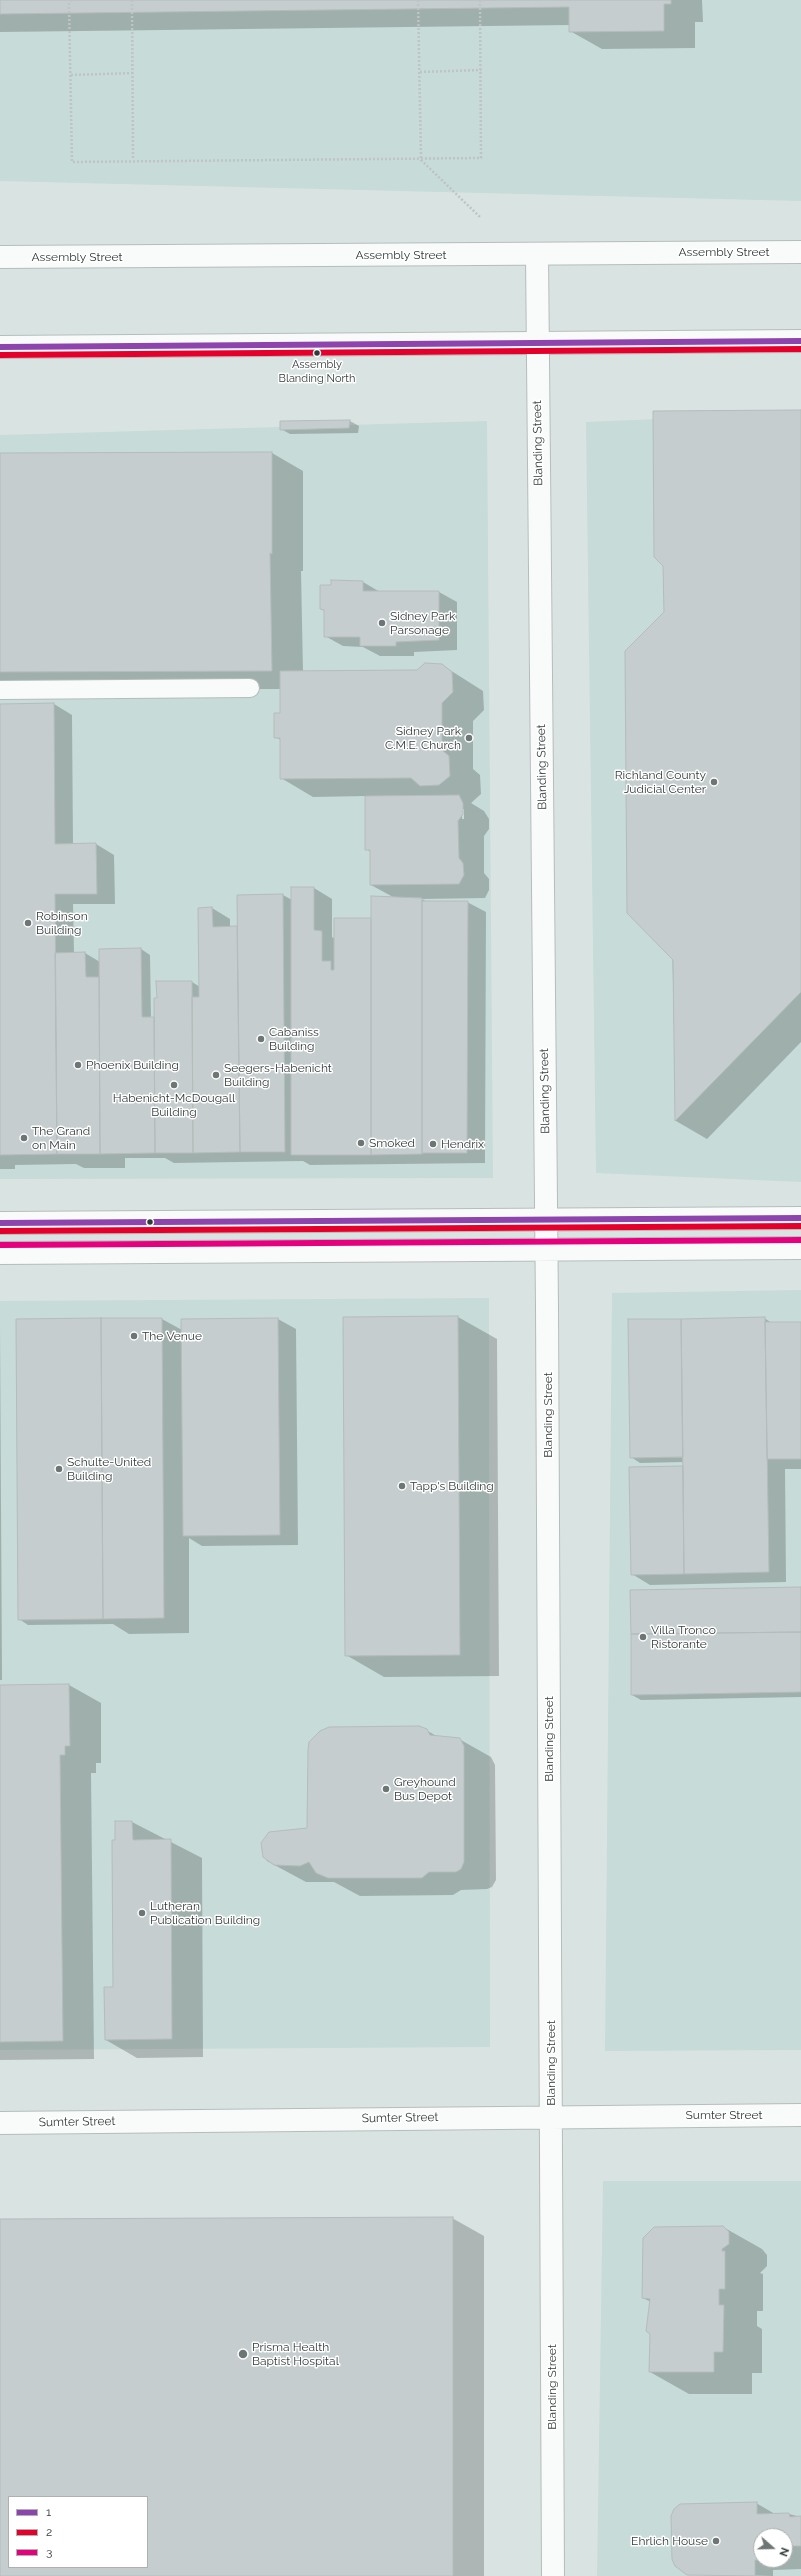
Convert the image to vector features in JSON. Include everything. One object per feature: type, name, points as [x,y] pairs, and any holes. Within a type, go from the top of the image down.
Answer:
[{"type":"main road","name":"Assembly Street","points":[[0,257],[801,252]]},
{"type":"main road","name":"Blanding Street","points":[[537,254],[547,1250],[553,2576]]},
{"type":"main road","points":[[0,347],[801,341]]},
{"type":"main road","points":[[0,1223],[801,1218]]},
{"type":"main road","points":[[0,1253],[801,1248]]},
{"type":"main road","name":"Sumter Street","points":[[0,2123],[551,2116],[801,2115]]},
{"type":"lane","points":[[0,690],[250,688]]},
{"type":"path","points":[[72,0],[69,4],[72,162],[133,160],[421,160],[481,158],[480,0]]},
{"type":"path","points":[[132,0],[133,160]]},
{"type":"path","points":[[418,0],[421,160],[480,217]]},
{"type":"path","points":[[420,72],[481,70]]},
{"type":"path","points":[[71,75],[133,73]]},
{"type":"shaded area","points":[[0,0],[801,0],[801,201],[0,181]]},
{"type":"shaded area","name":"Richland County Judicial Center","points":[[801,413],[801,1182],[596,1173],[586,422]]},
{"type":"shaded area","points":[[487,421],[493,1178],[0,1179],[0,435]]},
{"type":"shaded area","points":[[801,1290],[801,2050],[605,2051],[612,1293]]},
{"type":"shaded area","points":[[489,1298],[490,2047],[0,2050],[0,1301]]},
{"type":"shaded area","points":[[603,2181],[801,2181],[801,2576],[597,2576]]},
{"type":"building","points":[[0,0],[671,0],[671,4],[664,4],[664,31],[569,32],[569,7],[0,14]]},
{"type":"building","name":"Richland County Judicial Center","points":[[801,410],[801,992],[675,1121],[673,960],[627,913],[625,651],[664,612],[663,566],[654,557],[653,411]]},
{"type":"building","points":[[350,420],[349,428],[280,430],[280,421]]},
{"type":"building","points":[[272,452],[272,554],[270,553],[272,671],[0,672],[0,453]]},
{"type":"building","name":"Sidney Park Parsonage","points":[[331,580],[363,581],[363,591],[439,591],[439,640],[396,642],[396,646],[360,646],[360,637],[324,637],[324,610],[320,609],[320,585],[331,585]]},
{"type":"building","points":[[425,663],[442,664],[452,672],[453,692],[442,703],[442,750],[449,756],[450,776],[439,785],[420,786],[411,778],[280,779],[280,738],[274,738],[274,713],[280,713],[280,671],[417,670]]},
{"type":"building","name":"Robinson Building","points":[[54,703],[55,844],[96,843],[97,894],[55,894],[57,1154],[0,1155],[0,704]]},
{"type":"building","points":[[459,795],[463,803],[463,814],[458,821],[459,858],[463,863],[464,875],[459,884],[370,885],[370,850],[365,850],[365,796]]},
{"type":"building","points":[[291,887],[314,887],[314,930],[322,931],[322,961],[331,961],[331,970],[334,970],[334,918],[371,918],[371,1155],[291,1155]]},
{"type":"building","name":"Cabaniss Building","points":[[283,894],[285,1152],[240,1152],[237,895]]},
{"type":"building","points":[[371,896],[422,898],[422,1154],[371,1155]]},
{"type":"building","points":[[422,901],[468,901],[467,1153],[422,1153]]},
{"type":"building","name":"Seegers-Habenicht Building","points":[[212,907],[213,927],[237,926],[240,1152],[193,1153],[192,997],[199,997],[198,908]]},
{"type":"building","points":[[141,948],[142,1017],[154,1017],[155,1153],[100,1154],[99,949]]},
{"type":"building","name":"Phoenix Building","points":[[85,952],[86,977],[99,977],[100,1154],[57,1154],[55,953]]},
{"type":"building","name":"Habenicht-McDougall Building","points":[[156,981],[192,981],[193,1153],[155,1153],[154,998],[157,998]]},
{"type":"building","name":"Tapp's Building","points":[[458,1316],[460,1655],[345,1656],[343,1317]]},
{"type":"building","points":[[765,1317],[769,1572],[684,1574],[681,1319]]},
{"type":"building","name":"Schulte-United Building","points":[[101,1318],[103,1619],[18,1620],[16,1319]]},
{"type":"building","points":[[101,1318],[162,1318],[164,1618],[103,1619]]},
{"type":"building","points":[[278,1318],[280,1535],[183,1536],[181,1319]]},
{"type":"building","points":[[628,1319],[681,1319],[683,1457],[630,1458]]},
{"type":"building","points":[[765,1322],[801,1322],[801,1459],[767,1459]]},
{"type":"building","points":[[683,1466],[684,1574],[631,1575],[629,1467]]},
{"type":"building","points":[[801,1587],[801,1632],[631,1634],[630,1590]]},
{"type":"building","points":[[801,1632],[801,1692],[631,1695],[631,1634]]},
{"type":"building","points":[[69,1684],[70,1746],[65,1746],[65,1755],[60,1755],[63,2041],[0,2042],[0,1685]]},
{"type":"building","name":"Greyhound Bus Depot","points":[[419,1726],[427,1729],[430,1735],[460,1738],[464,1746],[464,1862],[461,1869],[456,1872],[429,1872],[422,1878],[328,1878],[316,1873],[309,1862],[300,1866],[274,1865],[263,1857],[261,1843],[269,1832],[307,1828],[309,1742],[320,1731],[329,1727]]},
{"type":"building","name":"Lutheran Publication Building","points":[[115,1821],[132,1821],[133,1840],[171,1839],[172,2039],[105,2040],[104,1987],[113,1987],[112,1840],[115,1840]]},
{"type":"building","name":"Prisma Health Baptist Hospital","points":[[453,2217],[453,2576],[0,2576],[0,2219]]},
{"type":"building","points":[[723,2226],[729,2232],[729,2244],[722,2249],[722,2251],[725,2251],[725,2289],[719,2289],[719,2305],[724,2305],[723,2352],[714,2352],[714,2372],[649,2372],[650,2334],[646,2331],[650,2299],[642,2298],[643,2238],[654,2227]]},
{"type":"building","name":"Ehrlich House","points":[[757,2502],[757,2514],[789,2513],[790,2517],[801,2516],[801,2546],[793,2546],[793,2528],[753,2528],[753,2568],[755,2568],[755,2576],[687,2575],[675,2566],[672,2559],[671,2516],[674,2509],[680,2504]]},
{"type":"transit line","name":"1","points":[[0,347],[801,341]]},
{"type":"transit line","name":"2","points":[[0,355],[801,349]]},
{"type":"transit line","name":"1","points":[[0,1223],[801,1218]]},
{"type":"transit line","name":"2","points":[[0,1231],[801,1226]]},
{"type":"transit line","name":"3","points":[[0,1245],[801,1240]]},
{"type":"place","name":"Assembly Blanding North","points":[[317,353]]},
{"type":"place","name":"Sidney Park Parsonage","points":[[382,623]]},
{"type":"place","name":"Sidney Park C.M.E. Church","points":[[469,738]]},
{"type":"place","name":"Richland County Judicial Center","points":[[714,782]]},
{"type":"place","name":"Robinson Building","points":[[28,923]]},
{"type":"place","name":"Cabaniss Building","points":[[261,1039]]},
{"type":"place","name":"Phoenix Building","points":[[78,1065]]},
{"type":"place","name":"Seegers-Habenicht Building","points":[[216,1075]]},
{"type":"place","name":"Habenicht-McDougall Building","points":[[174,1085]]},
{"type":"place","name":"The Grand on Main","points":[[24,1138]]},
{"type":"place","name":"Smoked","points":[[361,1143]]},
{"type":"place","name":"Hendrix","points":[[433,1144]]},
{"type":"place","name":"The Venue","points":[[134,1336]]},
{"type":"place","name":"Schulte-United Building","points":[[59,1469]]},
{"type":"place","name":"Tapp's Building","points":[[402,1486]]},
{"type":"place","name":"Villa Tronco Ristorante","points":[[643,1637]]},
{"type":"place","name":"Greyhound Bus Depot","points":[[386,1789]]},
{"type":"place","name":"Lutheran Publication Building","points":[[142,1913]]},
{"type":"place","name":"Prisma Health Baptist Hospital","points":[[243,2354]]},
{"type":"place","name":"Ehrlich House","points":[[716,2541]]}]
